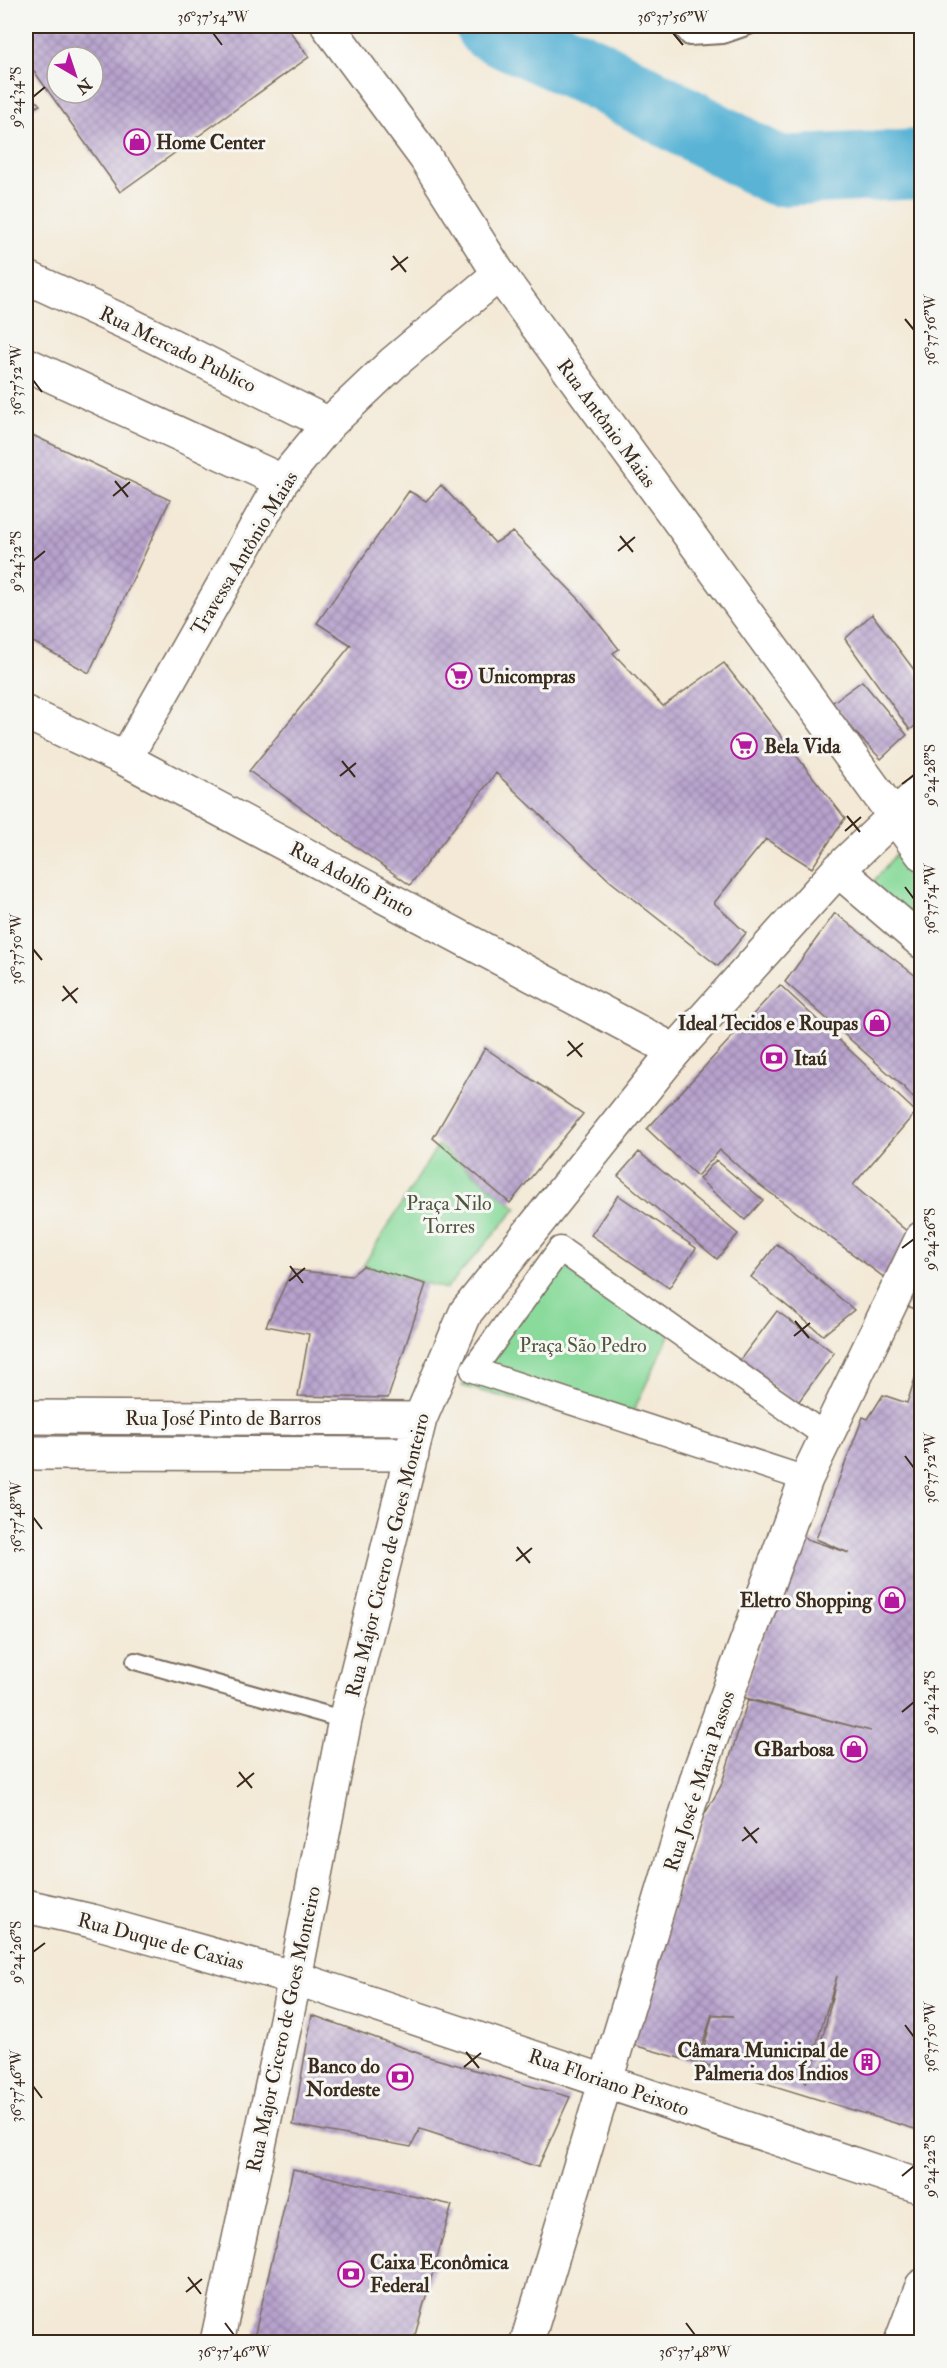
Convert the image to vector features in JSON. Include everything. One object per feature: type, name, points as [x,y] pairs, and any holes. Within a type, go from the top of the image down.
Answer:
[{"type":"street","name":"Rua Antônio Maias","points":[[328,26],[425,157],[499,274],[921,855]]},
{"type":"street","name":"Travessa Antônio Maias","points":[[125,759],[282,481],[329,424],[393,363],[499,274]]},
{"type":"street","name":"Rua Mercado Publico","points":[[26,277],[133,326],[329,424]]},
{"type":"street","points":[[26,364],[282,481]]},
{"type":"street","name":"Rua Adolfo Pinto","points":[[26,713],[125,759],[675,1051]]},
{"type":"street","name":"Rua Major Cicero de Goes Monteiro","points":[[217,2343],[295,1978],[345,1720],[420,1419],[466,1312],[675,1051],[838,870],[921,790]]},
{"type":"street","points":[[838,870],[921,942]]},
{"type":"street","name":"Rua José e Maria Passos","points":[[527,2343],[699,1772],[806,1479],[921,1238]]},
{"type":"street","points":[[806,1479],[473,1370],[560,1250],[826,1436]]},
{"type":"street","name":"Rua José Pinto de Barros","points":[[26,1417],[420,1419]]},
{"type":"street","name":"Rua José Pinto de Barros","points":[[26,1453],[412,1454]]},
{"type":"street","name":"Rua Duque de Caxias","points":[[26,1906],[92,1921],[295,1978]]},
{"type":"street","name":"Rua Floriano Peixoto","points":[[295,1978],[921,2187]]},
{"type":"street","points":[[901,2343],[921,2286]]},
{"type":"lane","points":[[680,26],[689,37],[723,35],[749,26]]},
{"type":"lane","points":[[135,1661],[345,1720]]},
{"type":"green space","points":[[896,854],[921,886],[921,933],[869,887]]},
{"type":"green space","name":"Praça Nilo Torres","points":[[438,1145],[517,1208],[446,1289],[363,1266]]},
{"type":"green space","name":"Praça São Pedro","points":[[567,1239],[673,1327],[625,1429],[462,1386]]},
{"type":"building","name":"Home Center","points":[[26,26],[286,26],[309,57],[120,192],[58,105],[105,105],[105,45],[45,45],[45,87],[26,60]]},
{"type":"building","points":[[26,90],[40,105],[26,112]]},
{"type":"building","points":[[26,432],[170,500],[89,673],[26,638]]},
{"type":"building","points":[[441,485],[495,543],[513,532],[580,600],[619,649],[613,653],[663,706],[724,663],[845,818],[812,868],[766,839],[714,903],[746,933],[718,966],[610,881],[496,773],[410,885],[249,771],[351,645],[317,623],[409,491],[426,501]]},
{"type":"building","points":[[872,614],[921,679],[921,721],[910,730],[845,639]]},
{"type":"building","points":[[862,681],[907,735],[881,759],[829,705]]},
{"type":"building","name":"Ideal Tecidos e Roupas","points":[[835,913],[921,980],[921,1107],[904,1087],[785,982]]},
{"type":"building","points":[[780,985],[916,1112],[853,1185],[910,1234],[889,1281],[757,1183],[720,1150],[697,1176],[647,1129]]},
{"type":"building","points":[[485,1048],[583,1114],[510,1203],[433,1138]]},
{"type":"building","points":[[639,1152],[738,1234],[717,1259],[618,1176]]},
{"type":"building","points":[[716,1160],[763,1200],[745,1220],[699,1179]]},
{"type":"building","points":[[618,1195],[696,1248],[669,1288],[591,1235]]},
{"type":"building","points":[[777,1244],[854,1310],[823,1335],[751,1277]]},
{"type":"building","points":[[363,1266],[426,1284],[388,1398],[298,1396],[309,1334],[266,1326],[292,1270],[351,1276]]},
{"type":"building","points":[[921,1271],[921,1311],[907,1306]]},
{"type":"building","points":[[777,1311],[834,1353],[797,1404],[739,1361]]},
{"type":"building","points":[[921,1360],[921,2131],[700,2063],[712,2016],[733,2016],[712,2014],[697,2063],[626,2043],[703,1817],[721,1786],[748,1700],[871,1731],[742,1697],[798,1536],[849,1553],[816,1539],[863,1417],[868,1419],[883,1395],[907,1403]],"holes":[[[837,1976],[824,2032],[806,2083]]]},
{"type":"building","name":"Banco do Nordeste","points":[[312,2015],[429,2057],[570,2097],[538,2167],[420,2129],[411,2147],[293,2125]]},
{"type":"building","name":"Caixa Econômica Federal","points":[[293,2169],[452,2205],[413,2342],[253,2342]]},
{"type":"waterway","points":[[490,26],[594,73],[777,171],[922,164]]},
{"type":"place","name":"Home Center","points":[[137,142]]},
{"type":"place","name":"Unicompras","points":[[459,676]]},
{"type":"place","name":"Bela Vida","points":[[744,746]]},
{"type":"place","name":"Ideal Tecidos e Roupas","points":[[877,1023]]},
{"type":"place","name":"Itaú","points":[[774,1058]]},
{"type":"place","name":"Eletro Shopping","points":[[892,1600]]},
{"type":"place","name":"GBarbosa","points":[[854,1749]]},
{"type":"place","name":"Câmara Municipal de Palmeria dos Índios","points":[[867,2062]]},
{"type":"place","name":"Banco do Nordeste","points":[[400,2077]]},
{"type":"place","name":"Caixa Econômica Federal","points":[[351,2274]]}]
